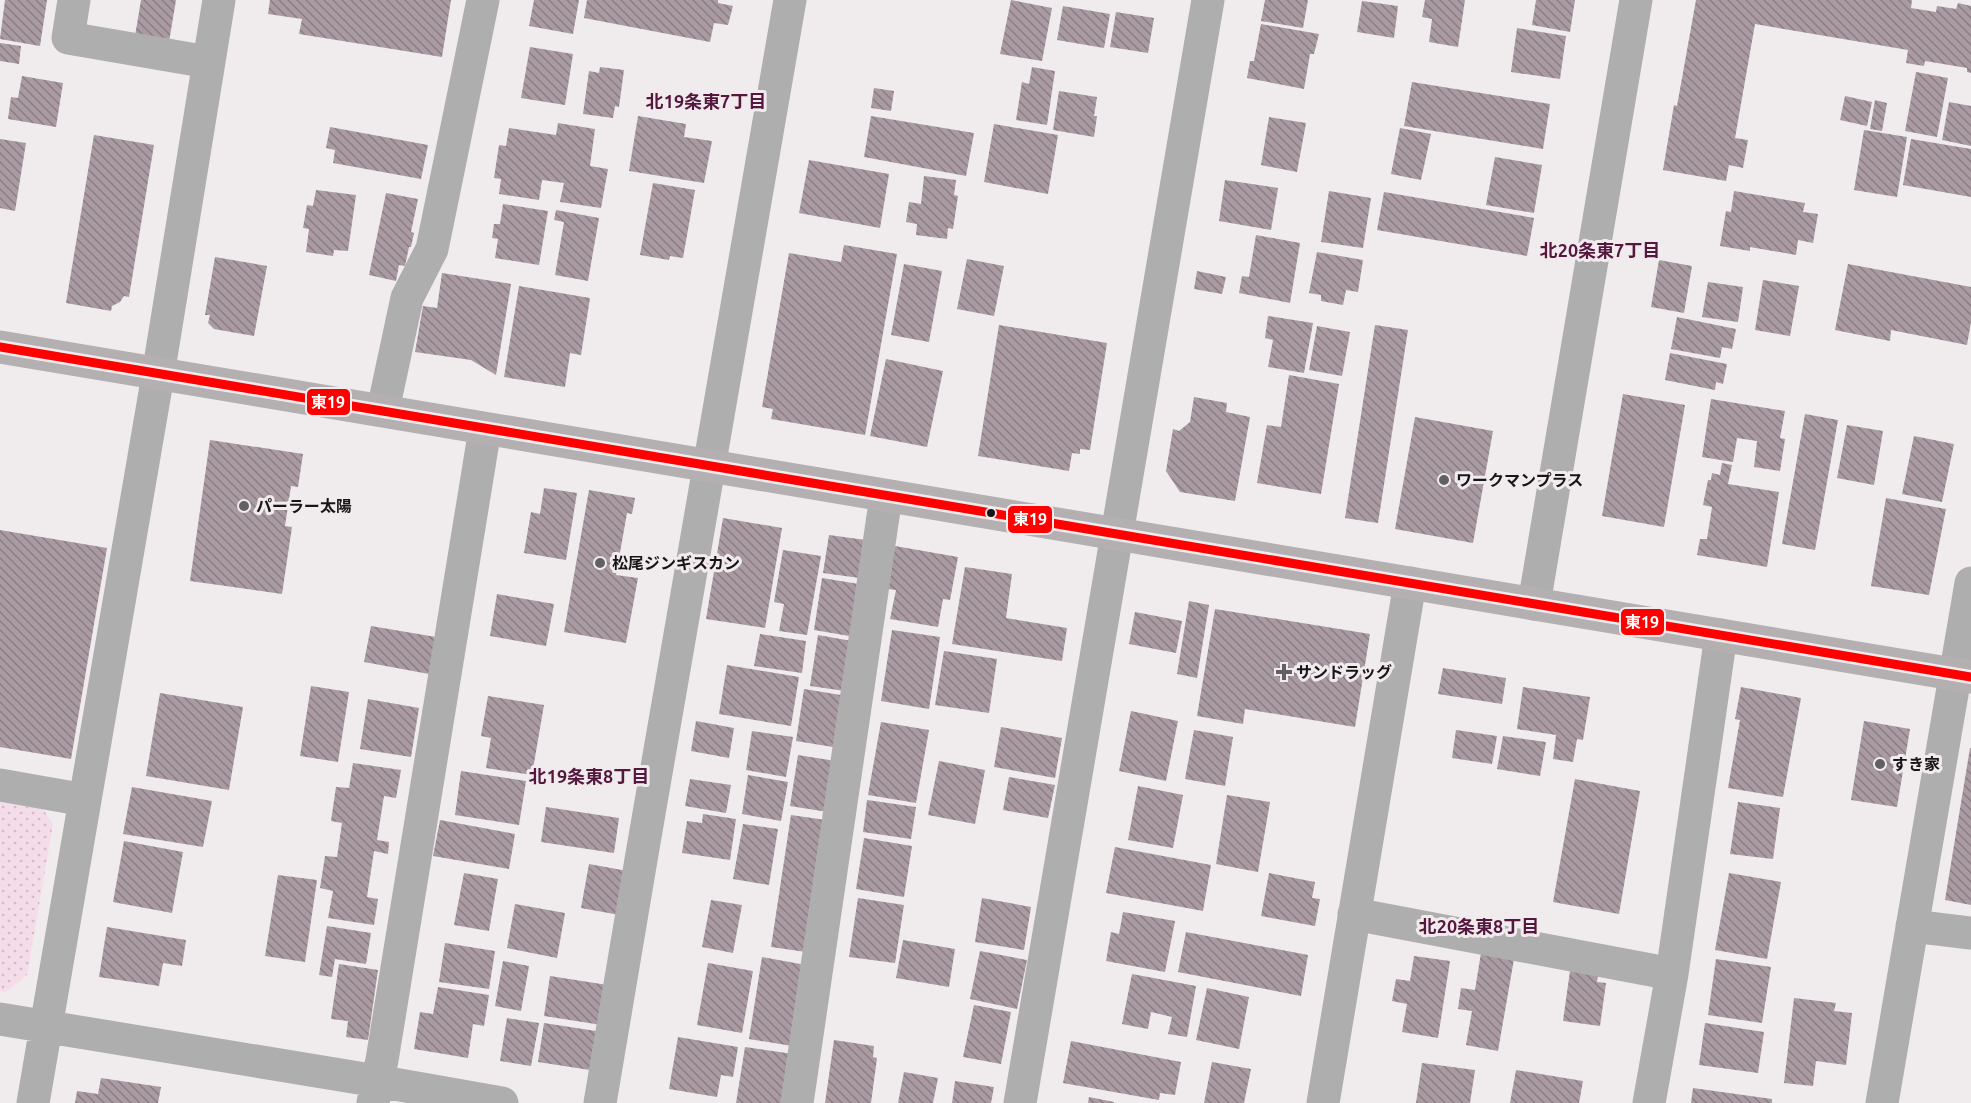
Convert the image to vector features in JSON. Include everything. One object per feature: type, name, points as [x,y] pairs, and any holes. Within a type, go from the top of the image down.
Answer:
[{"type":"main road","points":[[0,347],[1963,675]]},
{"type":"street","points":[[74,0],[68,38],[208,62]]},
{"type":"street","points":[[33,1103],[158,375],[219,0]]},
{"type":"street","points":[[383,410],[407,298],[432,249],[483,0]]},
{"type":"street","points":[[600,1103],[790,0]]},
{"type":"street","points":[[1020,1103],[1208,0]]},
{"type":"street","points":[[1534,604],[1636,0]]},
{"type":"street","points":[[375,1092],[485,429]]},
{"type":"street","points":[[797,1103],[886,496]]},
{"type":"street","points":[[1323,1103],[1410,582]]},
{"type":"street","points":[[1882,1103],[1912,926],[1963,675],[1971,583]]},
{"type":"street","points":[[1649,1103],[1672,974],[1721,635]]},
{"type":"street","points":[[0,785],[85,800]]},
{"type":"street","points":[[1353,914],[1672,974]]},
{"type":"street","points":[[1912,926],[1971,933]]},
{"type":"street","points":[[0,1019],[375,1092],[502,1103]]},
{"type":"shaded area","points":[[0,802],[43,809],[53,824],[27,975],[6,992],[0,991]]},
{"type":"building","points":[[5,0],[47,0],[40,46],[0,39]]},
{"type":"building","points":[[141,0],[176,0],[169,42],[135,36]]},
{"type":"building","points":[[270,0],[451,0],[442,57],[299,34],[302,19],[268,14]]},
{"type":"building","points":[[534,0],[579,0],[573,34],[529,26]]},
{"type":"building","points":[[587,0],[718,0],[718,3],[733,6],[728,25],[714,23],[710,42],[584,18]]},
{"type":"building","points":[[1011,0],[1052,8],[1042,61],[1000,54]]},
{"type":"building","points":[[1265,0],[1308,0],[1303,28],[1261,21]]},
{"type":"building","points":[[1425,0],[1465,0],[1458,47],[1429,42],[1432,19],[1422,17]]},
{"type":"building","points":[[1536,0],[1575,0],[1570,32],[1532,25]]},
{"type":"building","points":[[1696,0],[1912,0],[1911,8],[1936,12],[1937,6],[1956,9],[1958,3],[1971,6],[1971,73],[1967,72],[1967,68],[1925,61],[1924,66],[1906,63],[1908,50],[1755,24],[1735,138],[1748,140],[1743,168],[1729,165],[1726,181],[1663,170]]},
{"type":"building","points":[[1362,1],[1398,6],[1394,38],[1357,32]]},
{"type":"building","points":[[1063,6],[1110,14],[1104,48],[1057,40]]},
{"type":"building","points":[[1116,12],[1154,18],[1148,53],[1110,47]]},
{"type":"building","points":[[1261,24],[1319,34],[1314,54],[1310,54],[1304,89],[1247,78],[1250,61],[1254,61]]},
{"type":"building","points":[[1517,28],[1566,36],[1560,79],[1511,72]]},
{"type":"building","points":[[0,43],[21,46],[19,64],[0,61]]},
{"type":"building","points":[[530,47],[573,54],[565,105],[521,98]]},
{"type":"building","points":[[600,67],[624,70],[619,107],[615,106],[613,118],[583,114],[589,71],[599,73]]},
{"type":"building","points":[[1032,67],[1055,71],[1047,125],[1016,120],[1022,82],[1029,84]]},
{"type":"building","points":[[1916,72],[1948,78],[1937,137],[1905,131]]},
{"type":"building","points":[[22,76],[63,83],[56,127],[8,119],[11,97],[18,98]]},
{"type":"building","points":[[1412,82],[1550,104],[1543,149],[1404,126]]},
{"type":"building","points":[[874,88],[894,91],[891,111],[871,108]]},
{"type":"building","points":[[1059,91],[1097,97],[1094,137],[1053,130]]},
{"type":"building","points":[[1845,96],[1872,102],[1867,126],[1840,120]]},
{"type":"building","points":[[1875,100],[1887,103],[1882,131],[1870,129]]},
{"type":"building","points":[[1949,102],[1971,106],[1971,146],[1942,140]]},
{"type":"building","points":[[638,116],[686,124],[684,137],[712,141],[704,183],[629,171]]},
{"type":"building","points":[[871,116],[974,133],[966,176],[864,157]]},
{"type":"building","points":[[1269,117],[1306,123],[1297,172],[1261,165]]},
{"type":"building","points":[[558,123],[595,129],[590,166],[608,169],[601,208],[560,202],[564,183],[542,180],[539,200],[499,194],[501,179],[494,178],[499,145],[506,146],[509,128],[556,135]]},
{"type":"building","points":[[994,124],[1058,135],[1048,194],[984,182]]},
{"type":"building","points":[[330,127],[428,145],[421,179],[333,163],[335,150],[326,148]]},
{"type":"building","points":[[1400,128],[1431,134],[1421,180],[1391,174]]},
{"type":"building","points":[[1864,130],[1907,137],[1897,197],[1854,190]]},
{"type":"building","points":[[94,135],[154,145],[129,297],[124,296],[120,302],[112,306],[111,311],[66,303]]},
{"type":"building","points":[[0,139],[26,143],[15,211],[0,208]]},
{"type":"building","points":[[1911,139],[1971,149],[1971,197],[1903,185]]},
{"type":"building","points":[[1495,157],[1542,165],[1534,213],[1486,205]]},
{"type":"building","points":[[809,160],[889,174],[880,228],[799,213]]},
{"type":"building","points":[[924,176],[956,180],[954,195],[958,196],[953,229],[948,228],[947,239],[916,235],[917,224],[906,222],[909,202],[921,204]]},
{"type":"building","points":[[1225,180],[1278,188],[1271,230],[1219,221]]},
{"type":"building","points":[[653,183],[695,190],[683,258],[670,256],[669,260],[640,255]]},
{"type":"building","points":[[316,190],[356,195],[348,251],[334,250],[333,256],[306,252],[309,229],[303,228],[307,205],[313,206]]},
{"type":"building","points":[[1329,191],[1371,198],[1363,248],[1321,242]]},
{"type":"building","points":[[1734,191],[1805,203],[1803,212],[1818,214],[1813,243],[1798,240],[1796,255],[1750,247],[1750,251],[1720,246],[1726,211],[1731,212]]},
{"type":"building","points":[[1384,192],[1534,218],[1527,256],[1377,230]]},
{"type":"building","points":[[386,193],[418,199],[411,232],[414,233],[411,247],[409,247],[405,266],[399,265],[396,281],[369,275]]},
{"type":"building","points":[[503,204],[548,211],[539,265],[495,258],[498,239],[492,238],[494,224],[500,224]]},
{"type":"building","points":[[556,210],[599,218],[588,281],[555,275],[564,222],[554,220]]},
{"type":"building","points":[[1256,235],[1300,243],[1290,303],[1239,293],[1242,276],[1249,277]]},
{"type":"building","points":[[844,245],[897,254],[865,435],[771,419],[773,409],[762,407],[789,253],[841,262]]},
{"type":"building","points":[[1317,252],[1363,260],[1358,292],[1346,290],[1343,305],[1321,301],[1321,295],[1309,293]]},
{"type":"building","points":[[215,257],[267,266],[254,336],[214,329],[208,323],[210,315],[205,315]]},
{"type":"building","points":[[967,259],[1004,266],[994,316],[957,309]]},
{"type":"building","points":[[1659,260],[1692,266],[1684,313],[1651,307]]},
{"type":"building","points":[[904,264],[942,271],[929,342],[891,335]]},
{"type":"building","points":[[1848,264],[1971,287],[1971,322],[1967,345],[1891,330],[1890,341],[1835,330]]},
{"type":"building","points":[[1197,271],[1226,277],[1222,294],[1194,289]]},
{"type":"building","points":[[442,273],[511,284],[496,375],[471,360],[415,352],[423,306],[437,308]]},
{"type":"building","points":[[1763,280],[1799,286],[1790,336],[1755,330]]},
{"type":"building","points":[[1708,282],[1743,287],[1738,322],[1702,317]]},
{"type":"building","points":[[519,286],[590,298],[581,355],[570,353],[565,387],[504,377]]},
{"type":"building","points":[[1268,316],[1313,323],[1304,373],[1268,367],[1273,340],[1265,338]]},
{"type":"building","points":[[1677,317],[1736,329],[1732,349],[1722,347],[1720,358],[1671,349]]},
{"type":"building","points":[[999,325],[1107,343],[1090,450],[1080,449],[1080,454],[1072,453],[1069,471],[978,456]]},
{"type":"building","points":[[1375,325],[1408,330],[1378,523],[1345,518]]},
{"type":"building","points":[[1317,326],[1350,332],[1342,376],[1309,370]]},
{"type":"building","points":[[1670,353],[1727,364],[1723,384],[1716,382],[1715,390],[1665,380]]},
{"type":"building","points":[[886,359],[943,371],[927,447],[870,436]]},
{"type":"building","points":[[1289,375],[1339,384],[1321,494],[1257,483],[1267,425],[1281,427]]},
{"type":"building","points":[[1623,394],[1685,405],[1664,527],[1602,516]]},
{"type":"building","points":[[1194,397],[1227,403],[1226,412],[1250,417],[1235,501],[1180,492],[1166,471],[1173,429],[1179,431],[1190,422]]},
{"type":"building","points":[[1711,399],[1785,411],[1780,438],[1785,439],[1780,471],[1754,467],[1757,441],[1737,438],[1733,462],[1702,457]]},
{"type":"building","points":[[1805,414],[1838,420],[1815,550],[1782,544]]},
{"type":"building","name":"ワークマンプラス","points":[[1415,417],[1493,431],[1473,543],[1395,529]]},
{"type":"building","points":[[1847,425],[1883,431],[1874,485],[1837,478]]},
{"type":"building","points":[[1914,436],[1954,444],[1942,502],[1902,494]]},
{"type":"building","name":"パーラー太陽","points":[[210,440],[303,454],[298,487],[291,486],[285,526],[292,527],[282,594],[190,581]]},
{"type":"building","points":[[1722,463],[1732,465],[1728,484],[1779,492],[1767,567],[1697,555],[1700,539],[1707,539],[1712,507],[1703,505],[1708,480],[1711,480],[1712,473],[1720,475]]},
{"type":"building","points":[[544,488],[577,493],[566,560],[524,553],[531,512],[540,514]]},
{"type":"building","points":[[589,490],[635,498],[632,514],[627,513],[616,575],[638,578],[626,643],[564,632]]},
{"type":"building","points":[[1886,498],[1946,509],[1929,595],[1871,586]]},
{"type":"building","points":[[723,518],[782,528],[765,628],[706,619]]},
{"type":"building","points":[[0,530],[107,548],[71,759],[0,747]]},
{"type":"building","points":[[829,535],[873,541],[867,579],[823,573]]},
{"type":"building","points":[[895,546],[958,557],[950,600],[943,599],[938,627],[890,619],[896,590],[888,589]]},
{"type":"building","points":[[783,550],[821,556],[807,635],[779,631],[784,604],[774,602]]},
{"type":"building","points":[[965,567],[1012,574],[1006,618],[1067,628],[1062,661],[952,644]]},
{"type":"building","points":[[822,578],[865,585],[855,637],[814,630]]},
{"type":"building","points":[[497,594],[554,604],[546,646],[490,636]]},
{"type":"building","points":[[1189,601],[1209,605],[1197,678],[1177,674]]},
{"type":"building","name":"サンドラッグ","points":[[1215,609],[1370,634],[1355,727],[1245,709],[1243,724],[1197,716]]},
{"type":"building","points":[[1135,612],[1182,621],[1176,653],[1129,644]]},
{"type":"building","points":[[371,626],[436,637],[429,674],[364,662]]},
{"type":"building","points":[[892,630],[940,637],[929,709],[881,701]]},
{"type":"building","points":[[760,634],[806,641],[802,673],[754,666]]},
{"type":"building","points":[[818,635],[852,641],[845,691],[810,686]]},
{"type":"building","points":[[944,651],[997,659],[989,713],[935,705]]},
{"type":"building","points":[[727,665],[799,677],[791,726],[719,714]]},
{"type":"building","points":[[1443,668],[1506,678],[1502,704],[1438,694]]},
{"type":"building","points":[[311,686],[349,692],[338,762],[300,756]]},
{"type":"building","points":[[1523,687],[1590,697],[1583,740],[1577,739],[1573,762],[1553,759],[1556,735],[1517,729]]},
{"type":"building","points":[[1741,687],[1801,698],[1783,797],[1728,788],[1740,720],[1735,719]]},
{"type":"building","points":[[804,689],[847,696],[839,748],[796,741]]},
{"type":"building","points":[[160,693],[243,707],[229,790],[146,776]]},
{"type":"building","points":[[488,696],[544,705],[532,775],[486,768],[491,738],[481,736]]},
{"type":"building","points":[[368,699],[419,708],[411,757],[360,749]]},
{"type":"building","points":[[1131,711],[1178,721],[1166,781],[1119,771]]},
{"type":"building","points":[[696,721],[734,728],[729,758],[691,751]]},
{"type":"building","name":"すき家","points":[[1864,721],[1910,729],[1897,807],[1851,800]]},
{"type":"building","points":[[881,722],[929,730],[916,803],[868,795]]},
{"type":"building","points":[[1001,727],[1062,738],[1055,778],[994,767]]},
{"type":"building","points":[[1194,730],[1233,737],[1225,786],[1185,779]]},
{"type":"building","points":[[1456,730],[1497,736],[1492,764],[1452,758]]},
{"type":"building","points":[[752,731],[793,737],[786,777],[746,770]]},
{"type":"building","points":[[1503,736],[1546,742],[1540,776],[1497,769]]},
{"type":"building","points":[[1971,748],[1971,905],[1945,900]]},
{"type":"building","points":[[798,755],[842,762],[834,813],[790,806]]},
{"type":"building","points":[[939,761],[985,770],[975,824],[928,815]]},
{"type":"building","points":[[353,763],[401,770],[396,798],[384,796],[377,840],[389,842],[388,854],[374,851],[367,897],[378,899],[374,925],[328,918],[333,891],[320,888],[325,856],[337,857],[342,823],[331,821],[336,787],[349,788]]},
{"type":"building","points":[[461,771],[526,781],[519,825],[455,815]]},
{"type":"building","points":[[748,775],[788,782],[781,821],[742,814]]},
{"type":"building","points":[[1009,777],[1055,785],[1048,818],[1003,810]]},
{"type":"building","points":[[690,779],[731,785],[726,813],[685,806]]},
{"type":"building","points":[[1575,779],[1640,791],[1619,914],[1553,902]]},
{"type":"building","points":[[1138,786],[1183,795],[1173,848],[1128,840]]},
{"type":"building","points":[[132,787],[212,801],[203,847],[123,834]]},
{"type":"building","points":[[1227,795],[1270,802],[1258,872],[1216,864]]},
{"type":"building","points":[[867,800],[916,807],[911,839],[863,832]]},
{"type":"building","points":[[1738,802],[1780,808],[1773,859],[1730,854]]},
{"type":"building","points":[[546,807],[619,818],[614,853],[541,842]]},
{"type":"building","points":[[703,814],[736,819],[730,860],[682,853],[687,821],[702,823]]},
{"type":"building","points":[[791,815],[826,820],[806,952],[771,947]]},
{"type":"building","points":[[440,820],[515,834],[509,869],[433,856]]},
{"type":"building","points":[[743,824],[778,829],[769,885],[733,879]]},
{"type":"building","points":[[864,838],[912,846],[904,897],[856,889]]},
{"type":"building","points":[[124,841],[183,852],[172,913],[113,902]]},
{"type":"building","points":[[1115,847],[1211,865],[1203,911],[1106,893]]},
{"type":"building","points":[[589,864],[633,872],[625,916],[581,908]]},
{"type":"building","points":[[464,873],[498,879],[489,931],[454,925]]},
{"type":"building","points":[[1269,873],[1315,882],[1312,898],[1320,899],[1315,926],[1261,916]]},
{"type":"building","points":[[1729,873],[1781,882],[1767,959],[1715,950]]},
{"type":"building","points":[[278,875],[317,880],[305,962],[265,956]]},
{"type":"building","points":[[858,898],[904,905],[895,963],[849,957]]},
{"type":"building","points":[[982,898],[1031,907],[1024,950],[975,942]]},
{"type":"building","points":[[711,900],[742,905],[733,953],[702,947]]},
{"type":"building","points":[[515,904],[565,913],[557,958],[507,948]]},
{"type":"building","points":[[1123,912],[1175,921],[1165,972],[1106,961],[1111,932],[1119,934]]},
{"type":"building","points":[[327,926],[371,933],[366,964],[335,959],[332,977],[319,975]]},
{"type":"building","points":[[107,927],[186,940],[182,966],[163,963],[159,986],[99,977]]},
{"type":"building","points":[[1186,932],[1308,955],[1301,996],[1178,972]]},
{"type":"building","points":[[903,940],[955,949],[949,987],[896,978]]},
{"type":"building","points":[[445,943],[495,951],[489,989],[439,982]]},
{"type":"building","points":[[980,951],[1027,960],[1017,1009],[970,999]]},
{"type":"building","points":[[1481,953],[1514,959],[1498,1051],[1466,1045],[1472,1011],[1458,1009],[1461,988],[1475,990]]},
{"type":"building","points":[[1414,956],[1450,961],[1438,1038],[1402,1032],[1407,1004],[1392,1001],[1396,979],[1410,981]]},
{"type":"building","points":[[762,957],[806,965],[792,1046],[749,1039]]},
{"type":"building","points":[[1716,959],[1771,967],[1762,1023],[1708,1015]]},
{"type":"building","points":[[503,961],[529,966],[521,1011],[495,1006]]},
{"type":"building","points":[[708,963],[753,971],[742,1033],[697,1025]]},
{"type":"building","points":[[339,964],[378,970],[368,1040],[346,1037],[348,1021],[331,1019]]},
{"type":"building","points":[[1570,971],[1598,975],[1597,982],[1606,983],[1600,1026],[1563,1021]]},
{"type":"building","points":[[1132,974],[1196,986],[1187,1037],[1168,1034],[1172,1017],[1151,1012],[1148,1029],[1122,1024]]},
{"type":"building","points":[[550,976],[614,986],[608,1026],[544,1016]]},
{"type":"building","points":[[438,987],[489,995],[484,1026],[473,1024],[468,1058],[414,1049],[420,1012],[433,1014]]},
{"type":"building","points":[[1207,988],[1249,997],[1239,1049],[1196,1040]]},
{"type":"building","points":[[1794,998],[1836,1003],[1834,1011],[1852,1013],[1846,1065],[1816,1061],[1813,1086],[1784,1083]]},
{"type":"building","points":[[974,1005],[1011,1012],[1001,1064],[963,1057]]},
{"type":"building","points":[[507,1018],[539,1023],[531,1066],[500,1061]]},
{"type":"building","points":[[544,1023],[596,1031],[590,1070],[538,1062]]},
{"type":"building","points":[[1705,1023],[1764,1032],[1758,1073],[1699,1065]]},
{"type":"building","points":[[678,1037],[738,1047],[733,1077],[721,1075],[717,1097],[669,1089]]},
{"type":"building","points":[[834,1040],[874,1046],[873,1057],[877,1058],[871,1103],[825,1103]]},
{"type":"building","points":[[1071,1041],[1181,1062],[1175,1095],[1160,1093],[1159,1100],[1063,1083]]},
{"type":"building","points":[[745,1047],[793,1054],[785,1103],[736,1103]]},
{"type":"building","points":[[1212,1062],[1251,1069],[1244,1103],[1204,1103]]},
{"type":"building","points":[[1422,1063],[1475,1070],[1470,1103],[1416,1103]]},
{"type":"building","points":[[1516,1070],[1583,1081],[1579,1103],[1510,1103]]},
{"type":"building","points":[[904,1072],[938,1078],[933,1103],[898,1103]]},
{"type":"building","points":[[101,1078],[161,1087],[158,1103],[75,1103],[77,1091],[98,1094]]},
{"type":"building","points":[[955,1081],[994,1087],[991,1103],[952,1103]]},
{"type":"building","points":[[1693,1088],[1772,1099],[1772,1103],[1691,1103]]},
{"type":"building","points":[[1089,1097],[1114,1102],[1114,1103],[1088,1103]]},
{"type":"transit line","name":"東19","points":[[0,347],[1971,677]]},
{"type":"place","name":"ワークマンプラス","points":[[1444,480]]},
{"type":"place","name":"パーラー太陽","points":[[244,506]]},
{"type":"place","name":"松尾ジンギスカン","points":[[600,563]]},
{"type":"place","name":"サンドラッグ","points":[[1284,672]]},
{"type":"place","name":"すき家","points":[[1880,764]]},
{"type":"district","name":"北19条東7丁目","points":[[706,101]]},
{"type":"district","name":"北20条東7丁目","points":[[1600,250]]},
{"type":"district","name":"北19条東8丁目","points":[[589,776]]},
{"type":"district","name":"北20条東8丁目","points":[[1479,926]]}]
